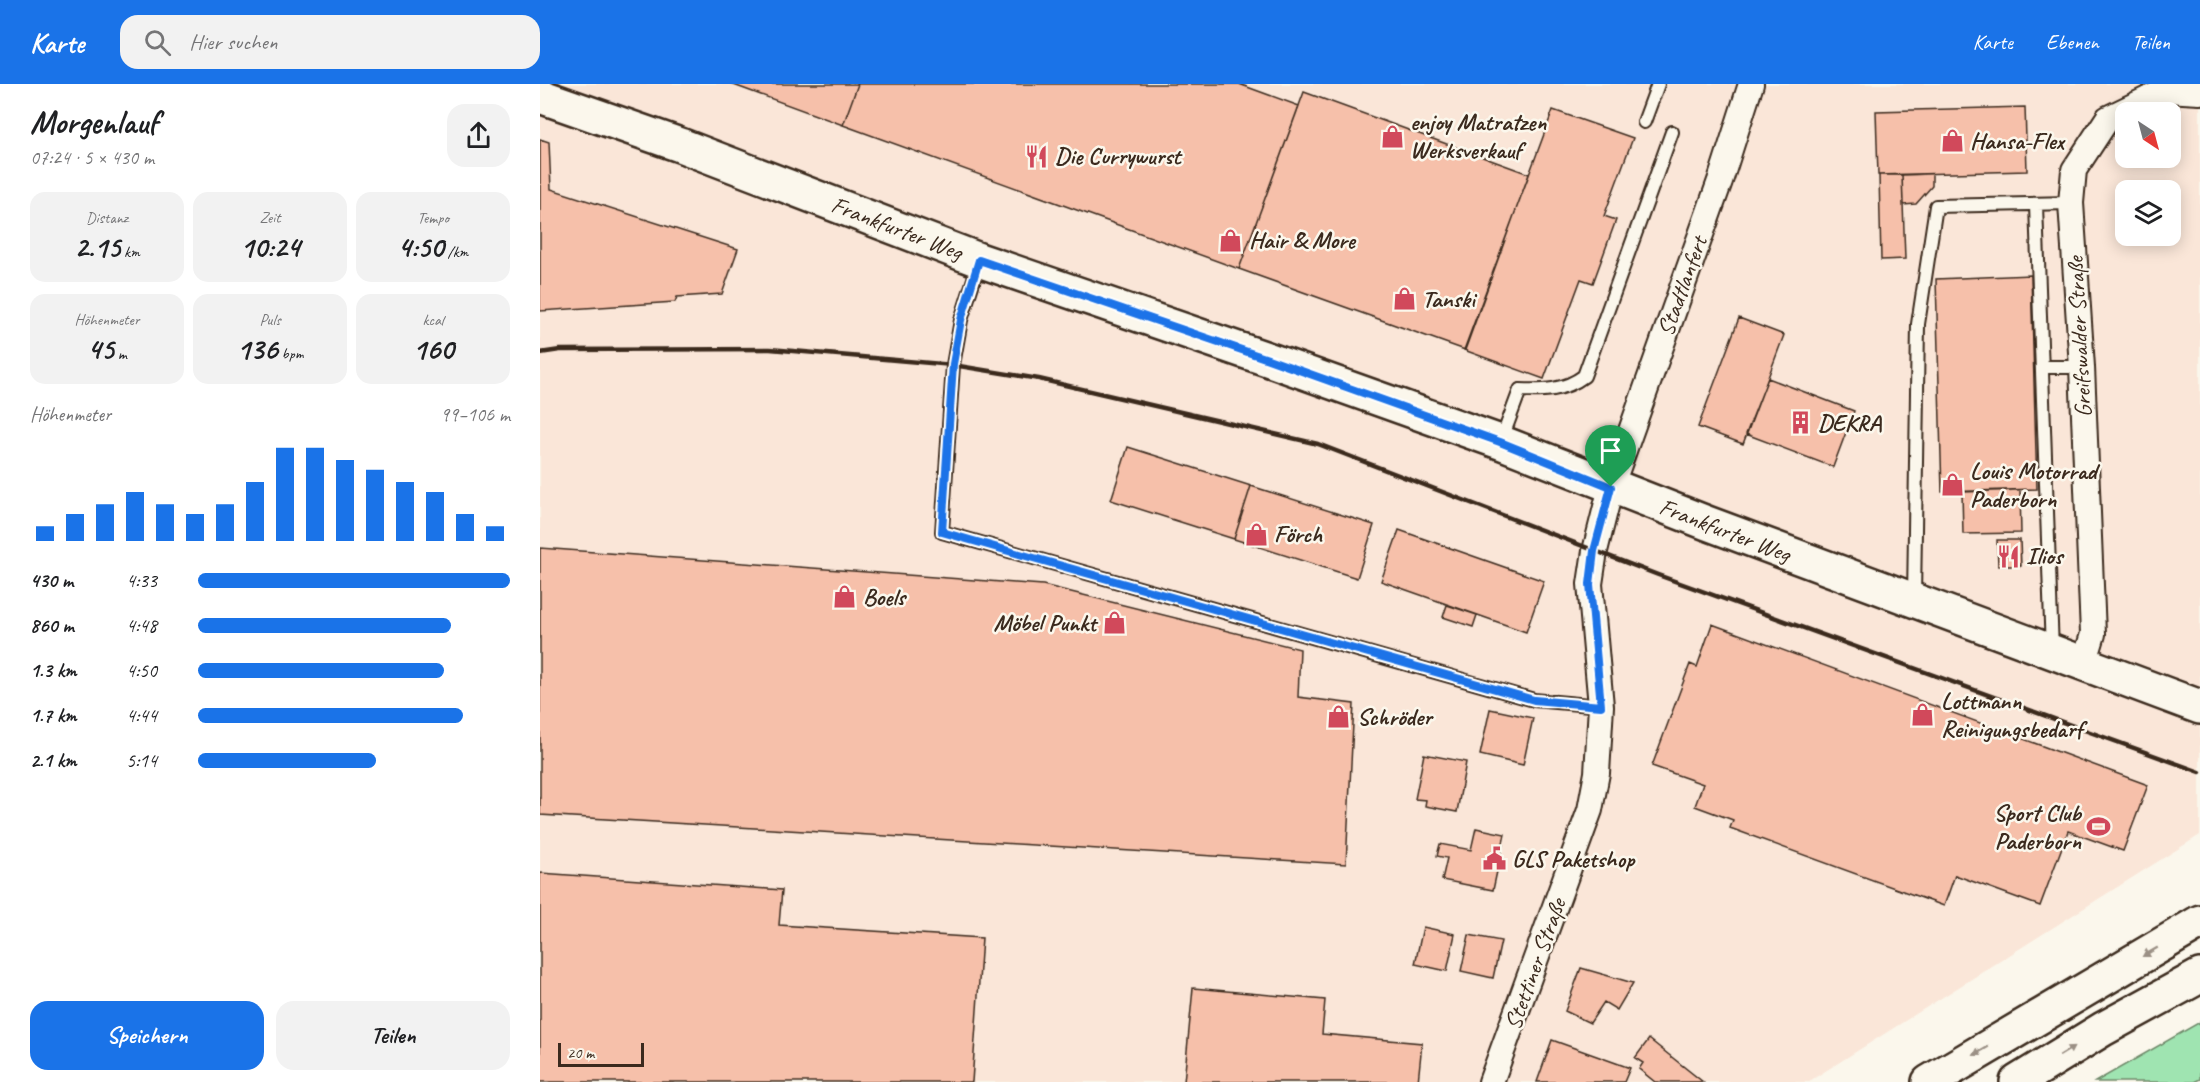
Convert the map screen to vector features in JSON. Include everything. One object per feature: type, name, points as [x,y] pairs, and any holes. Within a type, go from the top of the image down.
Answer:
[{"type":"main road","name":"Frankfurter Weg","points":[[540,96],[680,145],[979,260],[1268,359],[1500,442],[1611,487],[2200,706]]},
{"type":"main road","points":[[1929,1082],[2200,922]]},
{"type":"main road","points":[[2017,1082],[2103,1029],[2200,976]]},
{"type":"street","name":"Stadtlanfert","points":[[1611,487],[1720,181],[1751,84]]},
{"type":"street","name":"Greifswalder Straße","points":[[2084,664],[2093,634],[2082,367],[2071,203],[2074,170],[2108,118],[2166,90],[2200,92]]},
{"type":"street","name":"Stettiner Straße","points":[[1491,1082],[1590,810],[1598,763],[1601,706],[1590,584],[1594,551],[1611,487]]},
{"type":"lane","points":[[1644,122],[1658,84]]},
{"type":"lane","points":[[1500,442],[1520,390],[1547,391],[1574,383],[1584,375],[1672,132]]},
{"type":"lane","points":[[1914,601],[1918,324],[1936,206],[2071,203]]},
{"type":"lane","points":[[2036,205],[2052,652]]},
{"type":"lane","points":[[979,260],[961,320],[953,364],[942,532],[1534,700],[1601,706]]},
{"type":"lane","points":[[2042,367],[2082,367]]},
{"type":"shaded area","points":[[540,84],[2200,84],[2200,835],[1808,1082],[540,1082]]},
{"type":"green space","points":[[2200,1022],[2200,1079],[2194,1082],[2095,1082]]},
{"type":"building","points":[[731,84],[858,84],[843,125]]},
{"type":"building","points":[[858,84],[1239,84],[1299,106],[1239,269],[843,125]]},
{"type":"building","points":[[1304,92],[1529,174],[1465,350],[1239,269]]},
{"type":"building","name":"Hansa-Flex","points":[[2025,107],[2027,171],[1878,175],[1876,111]]},
{"type":"building","points":[[1553,110],[1633,138],[1604,216],[1616,220],[1593,283],[1581,279],[1544,379],[1464,350]]},
{"type":"building","points":[[540,139],[549,142],[551,189],[738,249],[722,294],[677,297],[675,302],[540,311]]},
{"type":"building","points":[[1932,174],[1932,186],[1916,204],[1903,205],[1902,175]]},
{"type":"building","points":[[1879,175],[1902,175],[1905,259],[1881,260]]},
{"type":"building","points":[[2031,275],[2037,489],[1942,492],[1936,279]]},
{"type":"building","points":[[1739,318],[1784,335],[1743,444],[1698,427]]},
{"type":"building","name":"DEKRA","points":[[1768,378],[1854,411],[1833,467],[1746,434]]},
{"type":"building","points":[[1128,447],[1251,486],[1234,539],[1111,500]]},
{"type":"building","points":[[1251,486],[1374,525],[1357,578],[1234,539]]},
{"type":"building","points":[[2020,490],[2021,533],[1963,534],[1962,492]]},
{"type":"building","points":[[1399,530],[1544,581],[1526,632],[1381,581]]},
{"type":"building","points":[[1997,540],[2020,540],[2021,566],[1998,566]]},
{"type":"building","points":[[540,548],[1043,585],[1300,649],[1298,697],[1354,704],[1346,864],[540,815]]},
{"type":"building","points":[[1447,605],[1477,615],[1473,627],[1443,617]]},
{"type":"building","points":[[1712,624],[2148,785],[2123,851],[2068,831],[2040,906],[1955,875],[1944,906],[1730,828],[1733,820],[1695,806],[1703,784],[1652,766],[1690,664],[1697,667]]},
{"type":"building","points":[[1490,709],[1533,718],[1523,765],[1480,755]]},
{"type":"building","points":[[1424,754],[1466,762],[1457,812],[1425,806],[1426,800],[1415,799]]},
{"type":"building","points":[[1476,828],[1505,834],[1493,890],[1442,880],[1447,858],[1437,856],[1440,844],[1471,850]]},
{"type":"building","points":[[540,873],[782,890],[779,925],[982,938],[972,1082],[540,1082]]},
{"type":"building","points":[[1423,927],[1455,934],[1447,971],[1415,964]]},
{"type":"building","points":[[1469,935],[1501,941],[1493,978],[1461,971]]},
{"type":"building","points":[[1581,968],[1633,983],[1617,1010],[1604,1002],[1590,1023],[1565,1011]]},
{"type":"building","points":[[1193,988],[1325,1000],[1322,1034],[1422,1043],[1418,1082],[1184,1082]]},
{"type":"building","points":[[1649,1039],[1703,1082],[1655,1082],[1639,1069],[1643,1063],[1635,1058]]},
{"type":"building","points":[[1552,1040],[1630,1068],[1624,1082],[1537,1082]]},
{"type":"railway","points":[[540,353],[560,350],[770,349],[953,365],[1039,379],[1318,444],[1658,575],[2200,772]]},
{"type":"place","name":"enjoy Matratzen Werksverkauf","points":[[1392,136]]},
{"type":"place","name":"Hansa-Flex","points":[[1952,141]]},
{"type":"place","name":"Die Currywurst","points":[[1037,156]]},
{"type":"place","name":"Hair & More","points":[[1231,240]]},
{"type":"place","name":"Tanski","points":[[1404,299]]},
{"type":"place","name":"DEKRA","points":[[1800,423]]},
{"type":"place","name":"Louis Motorrad Paderborn","points":[[1952,485]]},
{"type":"place","name":"Förch","points":[[1256,534]]},
{"type":"place","name":"Ilios","points":[[2008,556]]},
{"type":"place","name":"Boels","points":[[845,597]]},
{"type":"place","name":"Möbel Punkt","points":[[1114,623]]},
{"type":"place","name":"Lottmann Reinigungsbedarf","points":[[1923,715]]},
{"type":"place","name":"Schröder","points":[[1339,717]]},
{"type":"place","name":"Sport Club Paderborn","points":[[2099,827]]},
{"type":"place","name":"GLS Paketshop","points":[[1494,859]]},
{"type":"route","points":[[979,260],[1268,359],[1500,442],[1611,487],[1594,551],[1590,584],[1601,706],[1534,700],[942,532],[953,364],[961,320],[979,260]]}]
